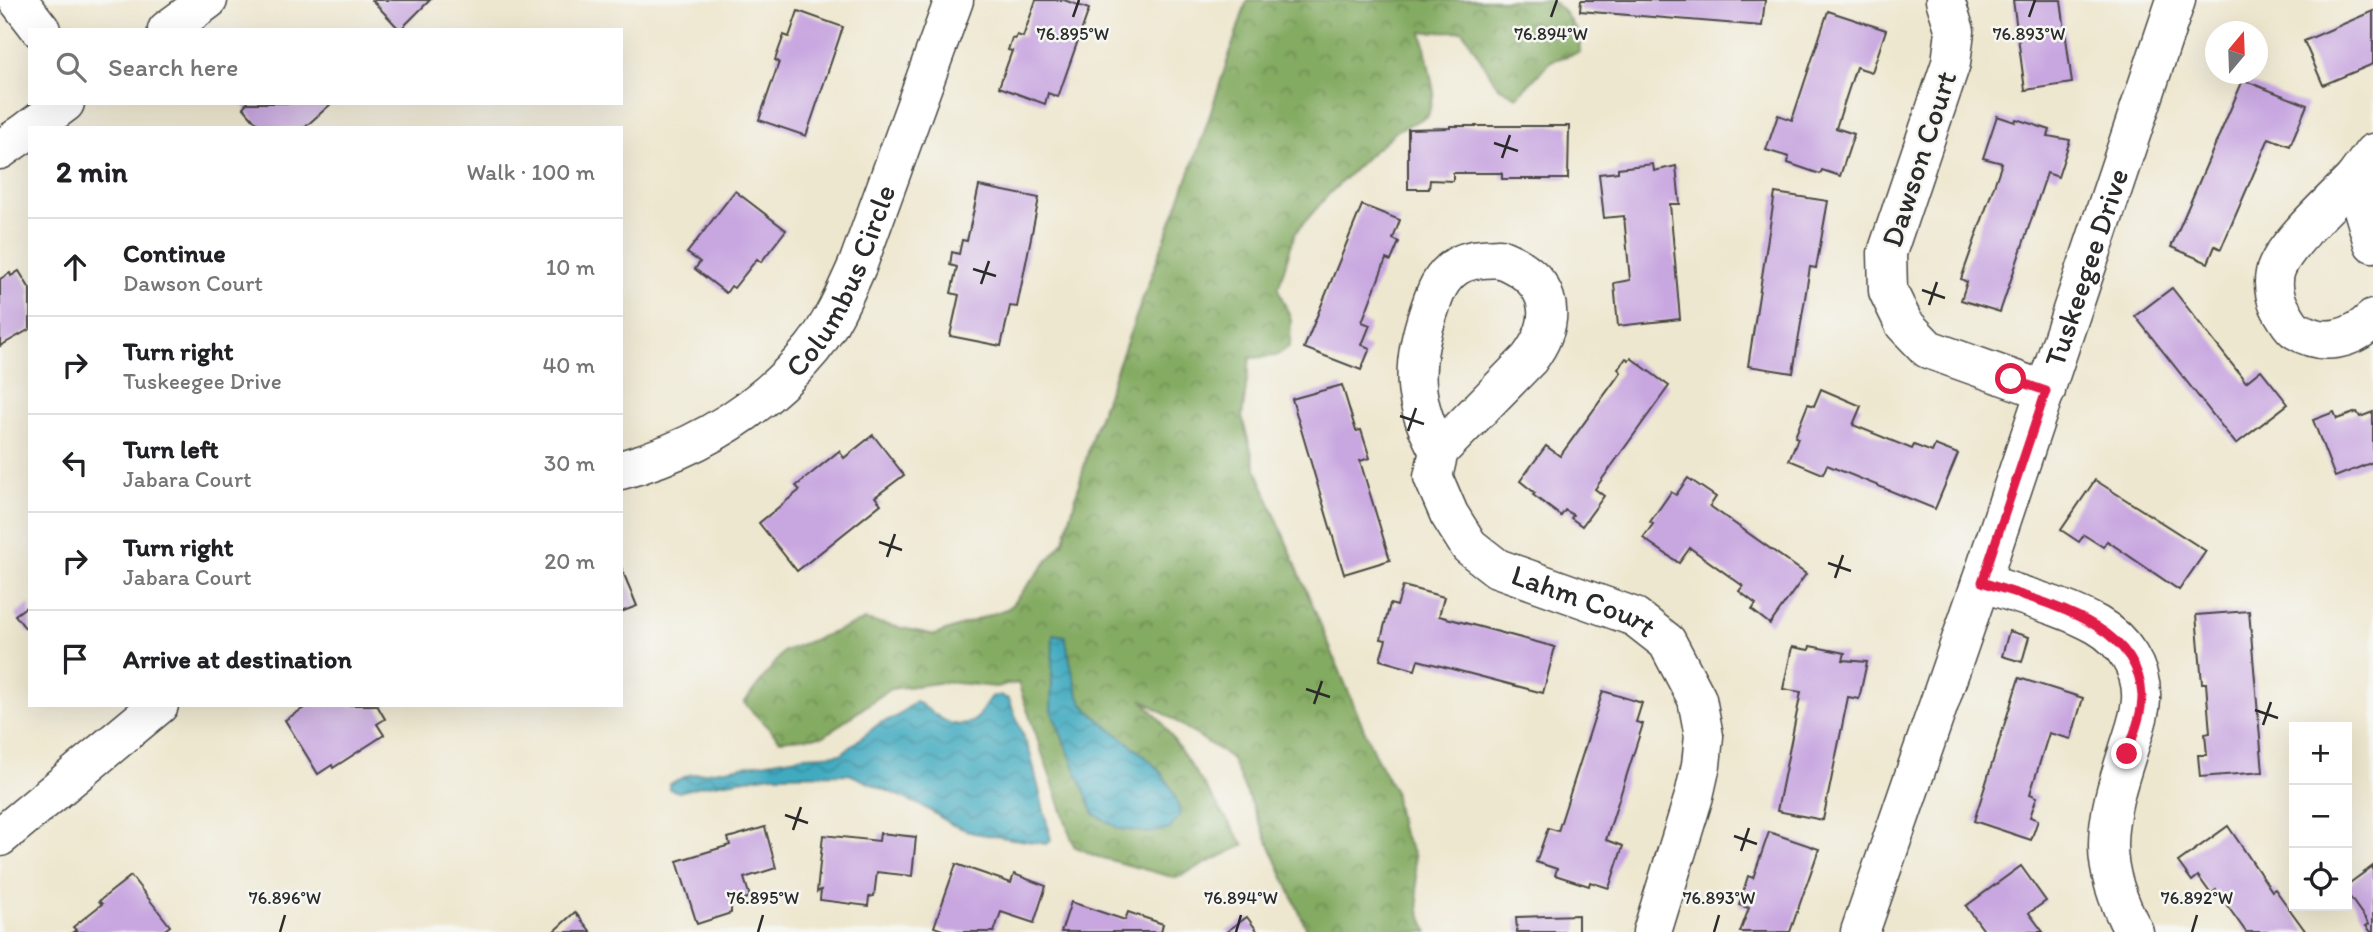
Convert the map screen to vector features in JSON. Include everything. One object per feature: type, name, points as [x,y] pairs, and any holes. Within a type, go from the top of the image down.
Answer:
[{"type":"street","points":[[18,0],[39,28]]},
{"type":"street","points":[[170,28],[208,0]]},
{"type":"street","name":"Columbus Circle","points":[[623,469],[694,444],[740,416],[812,348],[841,304],[858,264],[954,0]]},
{"type":"street","name":"Dawson Court","points":[[1945,0],[1955,31],[1951,63],[1887,253],[1888,291],[1904,324],[1928,349],[2046,391]]},
{"type":"street","name":"Tuskeegee Drive","points":[[1860,932],[1982,582],[2176,0]]},
{"type":"street","points":[[34,126],[62,105]]},
{"type":"street","points":[[0,150],[28,130]]},
{"type":"street","points":[[2363,166],[2373,243]]},
{"type":"street","points":[[2363,166],[2286,251],[2275,273],[2276,302],[2294,329],[2317,339],[2345,339],[2361,331],[2373,319]]},
{"type":"street","points":[[1499,258],[1518,266],[1539,286],[1548,316],[1546,330],[1540,345],[1529,359],[1439,451],[1425,426],[1416,380],[1424,325],[1436,289],[1446,275],[1458,265],[1475,259],[1499,258]]},
{"type":"street","name":"Lahm Court","points":[[1439,451],[1433,477],[1449,514],[1469,545],[1497,568],[1635,617],[1667,642],[1697,699],[1704,736],[1701,765],[1695,796],[1652,932]]},
{"type":"street","points":[[1982,582],[2097,626],[2117,640],[2131,657],[2139,676],[2142,698],[2114,795],[2108,847],[2115,890],[2134,932]]},
{"type":"street","points":[[0,837],[157,707]]},
{"type":"green space","points":[[1247,0],[1549,0],[1562,9],[1579,34],[1580,52],[1551,61],[1517,97],[1498,87],[1463,31],[1422,32],[1434,92],[1428,116],[1398,130],[1370,154],[1329,194],[1295,233],[1278,289],[1291,319],[1290,346],[1276,356],[1250,358],[1242,417],[1256,469],[1373,751],[1394,790],[1400,827],[1414,855],[1419,910],[1428,932],[1308,932],[1231,758],[1142,699],[1161,721],[1244,845],[1176,878],[1095,856],[1074,846],[1018,683],[996,687],[946,682],[890,689],[824,736],[780,740],[744,703],[784,651],[865,620],[935,635],[1009,608],[1064,541],[1093,433],[1204,133]]},
{"type":"water","points":[[1053,634],[1065,636],[1075,682],[1083,704],[1141,753],[1166,780],[1175,796],[1180,815],[1170,829],[1150,833],[1120,829],[1094,814],[1051,710]]},
{"type":"water","points":[[993,696],[1009,699],[1031,756],[1051,840],[1046,844],[974,833],[953,825],[922,806],[849,774],[772,775],[679,792],[669,789],[669,784],[689,775],[804,756],[841,754],[880,723],[896,717],[916,701],[952,724],[968,724],[976,719]]},
{"type":"building","points":[[372,0],[430,0],[402,28],[398,28]]},
{"type":"building","points":[[1036,0],[1064,0],[1089,9],[1058,97],[1048,93],[1045,104],[999,87],[1012,51],[1008,50],[1012,38],[1015,39],[1017,35],[1023,37]]},
{"type":"building","points":[[1581,0],[1765,0],[1762,26],[1580,11]]},
{"type":"building","points":[[2013,0],[2061,0],[2072,83],[2025,90]]},
{"type":"building","points":[[798,11],[843,27],[806,136],[759,120],[779,62],[775,60],[784,35],[789,37]]},
{"type":"building","points":[[1828,11],[1886,30],[1872,72],[1856,67],[1836,128],[1854,134],[1840,176],[1822,170],[1820,174],[1788,163],[1789,157],[1766,150],[1778,115],[1792,120]]},
{"type":"building","points":[[2373,11],[2373,64],[2323,85],[2304,41]]},
{"type":"building","points":[[2241,84],[2253,84],[2307,105],[2290,146],[2269,138],[2221,249],[2215,246],[2208,263],[2171,247]]},
{"type":"building","points":[[330,105],[306,126],[259,126],[243,107]]},
{"type":"building","points":[[1997,116],[2050,130],[2048,136],[2070,140],[2058,177],[2047,173],[2000,312],[1961,300],[1967,282],[1961,279],[2002,163],[1983,158]]},
{"type":"building","points":[[1450,126],[1569,126],[1568,179],[1502,179],[1502,173],[1453,173],[1453,181],[1430,180],[1429,189],[1408,189],[1408,129]]},
{"type":"building","points":[[1653,164],[1654,171],[1676,166],[1680,204],[1670,204],[1680,319],[1618,326],[1614,283],[1630,280],[1624,216],[1604,218],[1599,174],[1618,172],[1618,168]]},
{"type":"building","points":[[979,186],[1039,198],[1017,307],[1010,306],[1001,346],[950,336],[959,295],[951,293],[957,267],[950,265],[952,252],[959,254],[962,240],[967,241]]},
{"type":"building","points":[[735,191],[786,230],[761,262],[757,259],[734,288],[731,286],[726,293],[695,269],[700,262],[687,253]]},
{"type":"building","points":[[1775,193],[1828,201],[1816,268],[1810,267],[1793,373],[1748,366]]},
{"type":"building","points":[[1362,205],[1400,220],[1393,239],[1399,242],[1391,261],[1386,259],[1362,322],[1370,325],[1362,345],[1370,348],[1361,370],[1304,348]]},
{"type":"building","points":[[19,271],[28,286],[28,330],[0,346],[0,279],[10,273],[11,276]]},
{"type":"building","points":[[2172,288],[2246,382],[2261,370],[2288,404],[2236,444],[2135,316]]},
{"type":"building","points":[[1626,358],[1631,358],[1669,386],[1595,489],[1604,496],[1582,526],[1565,510],[1561,516],[1533,495],[1535,493],[1520,481],[1546,446],[1560,456],[1621,372],[1618,369]]},
{"type":"building","points":[[1342,385],[1356,431],[1361,430],[1370,458],[1360,461],[1390,560],[1344,574],[1292,399]]},
{"type":"building","points":[[1821,389],[1861,406],[1853,425],[1912,449],[1914,445],[1932,452],[1935,445],[1958,454],[1935,509],[1827,465],[1823,474],[1789,460],[1808,404],[1814,406]]},
{"type":"building","points":[[2334,412],[2337,419],[2357,412],[2360,417],[2373,412],[2373,462],[2335,477],[2313,420]]},
{"type":"building","points":[[873,435],[904,475],[875,497],[881,504],[797,571],[759,523],[800,490],[796,486],[839,451],[844,458]]},
{"type":"building","points":[[1688,478],[1716,497],[1710,506],[1806,574],[1770,624],[1752,610],[1756,604],[1739,591],[1743,586],[1690,548],[1679,563],[1643,538],[1653,524],[1650,522],[1671,492],[1676,495]]},
{"type":"building","points":[[2095,480],[2206,551],[2179,590],[2107,541],[2103,547],[2084,535],[2079,542],[2061,530]]},
{"type":"building","points":[[623,572],[637,606],[623,611]]},
{"type":"building","points":[[1403,586],[1444,597],[1439,616],[1555,647],[1543,693],[1418,660],[1415,670],[1380,660],[1386,640],[1381,639],[1390,604],[1397,606]]},
{"type":"building","points":[[28,605],[28,631],[15,615]]},
{"type":"building","points":[[2249,611],[2263,772],[2200,777],[2198,755],[2207,755],[2205,734],[2210,733],[2196,615]]},
{"type":"building","points":[[2009,631],[2029,637],[2022,662],[2002,656]]},
{"type":"building","points":[[1810,646],[1845,653],[1843,660],[1867,662],[1859,699],[1848,697],[1823,820],[1777,811],[1801,692],[1783,689],[1792,647],[1809,650]]},
{"type":"building","points":[[2019,678],[2083,698],[2071,739],[2049,733],[2030,794],[2037,797],[2030,817],[2038,820],[2031,840],[1974,821]]},
{"type":"building","points":[[1603,691],[1642,703],[1636,722],[1643,724],[1606,840],[1623,846],[1609,888],[1590,882],[1589,886],[1555,875],[1557,869],[1536,862],[1548,828],[1558,831]]},
{"type":"building","points":[[306,707],[378,707],[385,719],[377,724],[384,735],[333,768],[332,765],[318,774],[285,720]]},
{"type":"building","points":[[2228,826],[2272,891],[2275,889],[2306,932],[2246,932],[2216,890],[2211,894],[2198,876],[2192,881],[2178,862]]},
{"type":"building","points":[[765,827],[776,868],[744,878],[750,897],[731,904],[731,913],[697,924],[677,861],[730,845],[728,838]]},
{"type":"building","points":[[1769,832],[1819,849],[1790,932],[1740,932],[1749,908],[1739,905],[1748,876],[1753,878]]},
{"type":"building","points":[[880,833],[916,837],[912,876],[877,872],[874,896],[869,897],[868,906],[820,900],[821,890],[817,892],[823,835],[879,841]]},
{"type":"building","points":[[956,864],[1011,883],[1014,874],[1046,886],[1034,923],[1001,912],[994,932],[948,932],[934,927]]},
{"type":"building","points":[[2021,866],[2046,901],[2029,913],[2043,932],[1985,932],[1966,906]]},
{"type":"building","points":[[2373,866],[2373,932],[2366,926],[2369,924],[2352,900],[2352,881]]},
{"type":"building","points":[[131,876],[170,926],[162,932],[73,932],[76,930],[73,927],[102,904],[99,901]]},
{"type":"building","points":[[1071,902],[1125,920],[1128,912],[1163,924],[1161,932],[1061,932]]},
{"type":"building","points":[[575,912],[591,932],[553,932]]},
{"type":"building","points":[[1578,915],[1578,932],[1517,932],[1516,917]]},
{"type":"building","points":[[1247,917],[1258,932],[1226,932]]},
{"type":"route","points":[[2011,379],[2046,391],[1982,582],[2097,626],[2117,640],[2131,657],[2139,676],[2142,698],[2127,754]]}]
